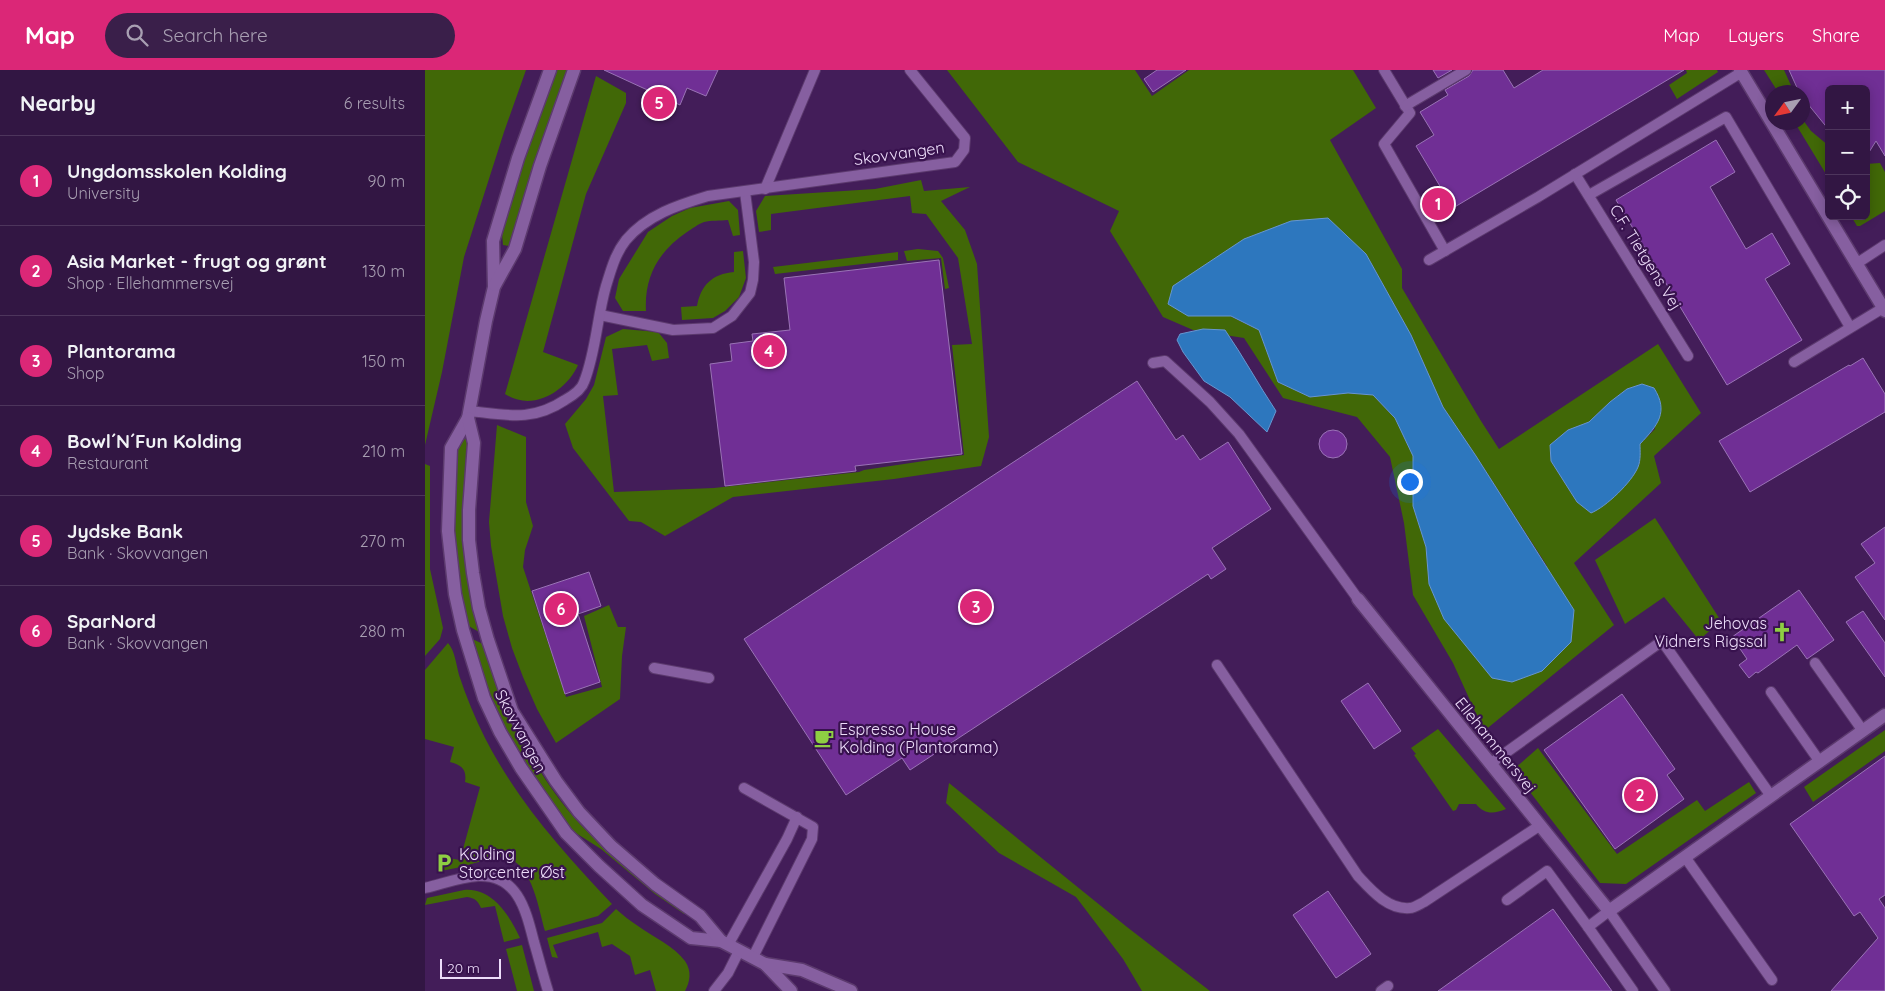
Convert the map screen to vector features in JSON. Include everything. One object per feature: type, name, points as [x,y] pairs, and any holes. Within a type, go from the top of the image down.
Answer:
[{"type":"street","name":"Skovvangen","points":[[550,70],[518,158],[493,241],[494,287],[469,414],[451,448],[448,503],[450,560],[455,594],[471,657],[484,698],[500,732],[530,782],[566,833],[606,873],[642,905],[691,938],[730,945]]},
{"type":"street","name":"Skovvangen","points":[[494,287],[515,249],[540,166],[575,70]]},
{"type":"street","points":[[1741,71],[1884,309]]},
{"type":"street","name":"Skovvangen","points":[[469,414],[474,443],[469,510],[469,540],[473,573],[479,608],[488,640],[512,711],[538,754],[579,812],[611,846],[655,884],[700,916],[730,945],[765,964],[791,991]]},
{"type":"street","name":"Ellehammersvej","points":[[1358,599],[1609,911]]},
{"type":"street","points":[[1609,911],[1885,715]]},
{"type":"street","name":"Skovvangen","points":[[765,964],[802,970],[851,991]]},
{"type":"lane","points":[[765,189],[815,70]]},
{"type":"lane","name":"Skovvangen","points":[[469,414],[531,415],[557,406],[584,384],[615,257],[626,240],[645,222],[673,206],[708,196],[955,162],[964,150],[965,138],[910,70]]},
{"type":"lane","points":[[1384,70],[1410,113],[1384,144],[1445,251]]},
{"type":"lane","points":[[1405,106],[1466,70]]},
{"type":"lane","points":[[1429,260],[1575,174],[1741,71]]},
{"type":"lane","points":[[1589,195],[1726,117],[1850,327]]},
{"type":"lane","name":"C.F. Tietgens Vej","points":[[1575,174],[1688,356]]},
{"type":"lane","points":[[600,315],[673,330],[713,328],[732,316],[750,293],[753,280],[754,262],[745,192]]},
{"type":"lane","points":[[1856,264],[1885,245]]},
{"type":"lane","points":[[1794,362],[1850,327],[1884,309]]},
{"type":"lane","points":[[1153,363],[1165,361],[1211,402],[1239,434],[1358,599]]},
{"type":"lane","points":[[1490,764],[1662,641],[1771,796]]},
{"type":"lane","points":[[1815,663],[1863,731]]},
{"type":"lane","points":[[1217,665],[1358,876],[1383,900],[1395,906],[1411,909],[1424,902],[1539,826]]},
{"type":"lane","points":[[654,668],[709,678]]},
{"type":"lane","points":[[1771,692],[1820,762]]},
{"type":"lane","points":[[743,788],[813,826],[812,839],[753,957]]},
{"type":"lane","points":[[714,991],[728,973],[730,945],[797,817]]},
{"type":"lane","points":[[1685,857],[1772,980]]},
{"type":"lane","points":[[1507,900],[1547,871],[1633,991]]},
{"type":"lane","points":[[425,888],[478,876],[490,876],[503,881],[513,890],[524,908],[548,991]]},
{"type":"lane","points":[[1588,927],[1609,911]]},
{"type":"lane","name":"Ellehammersvej","points":[[1609,911],[1665,991]]},
{"type":"green space","points":[[425,70],[526,70],[464,257],[442,372],[425,445]]},
{"type":"green space","points":[[557,70],[568,70],[534,163],[509,246],[503,245],[502,234],[525,159]]},
{"type":"green space","points":[[947,70],[1135,70],[1152,96],[1189,70],[1353,70],[1376,108],[1330,140],[1402,269],[1402,288],[1499,449],[1658,344],[1701,413],[1654,456],[1661,483],[1574,563],[1614,625],[1484,731],[1453,663],[1413,595],[1404,523],[1390,457],[1357,417],[1283,398],[1244,338],[1193,330],[1163,317],[1110,231],[1119,211],[1018,162]],"holes":[[[1366,254],[1411,335],[1443,407],[1547,566],[1429,584],[1426,547],[1413,506],[1413,456],[1395,418],[1373,395],[1348,393],[1310,397],[1278,382],[1259,330],[1230,316]],[[1642,384],[1655,429],[1640,444],[1639,465],[1577,502],[1551,461],[1550,445],[1568,430],[1589,422],[1627,389]]]},
{"type":"green space","points":[[1686,70],[1717,70],[1718,72],[1677,99],[1669,85],[1687,73]]},
{"type":"green space","points":[[1764,70],[1784,70],[1791,85],[1774,85]]},
{"type":"green space","points":[[596,76],[626,93],[626,103],[586,194],[543,352],[578,365],[573,375],[557,391],[537,400],[515,399],[505,394]]},
{"type":"green space","points":[[1799,130],[1810,130],[1825,143],[1825,172]]},
{"type":"green space","points":[[1880,163],[1885,172],[1885,211],[1870,220],[1870,175],[1870,164]]},
{"type":"green space","points":[[921,180],[924,191],[970,187],[941,201],[965,230],[977,264],[989,437],[981,466],[894,479],[733,497],[665,536],[641,522],[629,521],[573,448],[565,424],[586,399],[594,385],[606,337],[623,329],[658,332],[667,343],[669,358],[652,361],[647,345],[612,349],[618,395],[603,396],[614,492],[714,488],[859,472],[964,455],[952,345],[972,344],[958,258],[926,214],[912,213],[910,196],[771,214],[771,230],[759,232],[756,211],[765,196],[875,189]]},
{"type":"green space","points":[[729,201],[738,210],[740,235],[733,236],[728,220],[707,221],[695,227],[668,247],[655,266],[648,287],[646,311],[623,311],[615,298],[619,279],[648,232],[672,216],[690,208]]},
{"type":"green space","points":[[1853,220],[1870,220],[1860,226],[1857,226]]},
{"type":"green space","points":[[918,249],[938,251],[943,258],[949,288],[945,289],[941,258],[907,261],[904,251]]},
{"type":"green space","points":[[743,251],[746,278],[739,297],[725,311],[713,318],[682,320],[681,307],[697,306],[701,292],[709,282],[719,275],[734,272],[734,252]]},
{"type":"green space","points":[[898,252],[898,260],[775,274],[773,267]]},
{"type":"green space","points":[[497,425],[526,437],[526,502],[533,526],[525,550],[523,567],[566,697],[602,687],[584,616],[609,605],[618,627],[626,627],[622,656],[620,699],[556,743],[537,709],[523,677],[503,616],[491,546],[489,522]]},
{"type":"green space","points":[[461,439],[469,439],[479,632],[467,625],[458,578],[454,529],[457,452]]},
{"type":"green space","points":[[425,464],[430,466],[430,569],[443,628],[440,639],[425,656]]},
{"type":"green space","points":[[1655,518],[1721,621],[1699,640],[1664,597],[1625,624],[1595,560]]},
{"type":"green space","points":[[470,638],[483,644],[491,668],[522,739],[548,784],[563,805],[605,848],[687,910],[684,914],[655,894],[601,849],[571,830],[526,764],[506,730],[487,687]]},
{"type":"green space","points":[[448,643],[454,654],[459,675],[478,723],[512,784],[559,846],[612,904],[598,916],[545,931],[531,884],[518,864],[509,858],[494,857],[454,868],[439,870],[442,857],[460,860],[480,787],[465,782],[463,769],[450,762],[454,747],[425,739],[425,670]]},
{"type":"green space","points":[[1438,729],[1506,809],[1498,812],[1486,812],[1476,804],[1459,804],[1456,810],[1453,811],[1411,748]]},
{"type":"green space","points":[[1885,730],[1885,751],[1813,802],[1804,787]]},
{"type":"green space","points":[[1538,748],[1617,854],[1697,800],[1705,811],[1749,782],[1756,793],[1626,884],[1600,883],[1513,770]]},
{"type":"green space","points":[[949,783],[1127,927],[1210,991],[1142,991],[1123,959],[1076,897],[999,853],[946,803]]},
{"type":"green space","points":[[464,890],[474,890],[491,898],[505,912],[520,938],[504,942],[495,906],[481,908],[479,903],[472,898],[467,897],[425,905],[427,898]]},
{"type":"green space","points":[[616,909],[632,922],[669,946],[685,961],[689,969],[689,976],[685,991],[656,991],[650,970],[635,975],[630,956],[612,944],[602,947],[598,932],[553,945],[558,958],[552,957],[547,938],[602,923]]},
{"type":"green space","points":[[522,945],[534,991],[517,991],[506,949]]},
{"type":"water","points":[[1328,218],[1366,254],[1411,335],[1443,407],[1574,610],[1571,642],[1542,671],[1512,682],[1492,678],[1444,619],[1429,584],[1426,547],[1413,506],[1413,456],[1395,418],[1373,395],[1348,393],[1310,397],[1278,382],[1259,330],[1231,316],[1188,316],[1168,304],[1173,286],[1244,239],[1291,221]]},
{"type":"water","points":[[1203,329],[1225,330],[1276,411],[1267,432],[1230,397],[1204,381],[1183,352],[1177,340],[1180,334]]},
{"type":"water","points":[[1642,384],[1654,388],[1661,404],[1659,418],[1652,431],[1640,444],[1639,464],[1630,480],[1611,500],[1591,513],[1577,502],[1551,461],[1550,445],[1568,430],[1589,422],[1627,389]]},
{"type":"building","points":[[604,70],[718,70],[706,96],[687,88],[680,105]]},
{"type":"building","points":[[1157,70],[1186,70],[1153,92],[1144,79]]},
{"type":"building","points":[[1433,70],[1452,70],[1438,78]]},
{"type":"building","points":[[1473,70],[1503,70],[1514,88],[1543,70],[1684,70],[1453,208],[1416,146],[1434,135],[1420,112],[1448,95],[1445,90],[1469,76]]},
{"type":"building","points":[[1789,70],[1885,70],[1885,156],[1876,141],[1870,151],[1870,85],[1825,85],[1825,125],[1810,107],[1810,85],[1796,85]]},
{"type":"building","points":[[1716,140],[1735,172],[1710,187],[1746,249],[1772,233],[1790,264],[1765,279],[1802,340],[1727,385],[1616,200]]},
{"type":"building","points":[[939,260],[962,454],[855,466],[856,471],[725,486],[710,364],[732,361],[730,344],[753,341],[752,334],[790,330],[784,278]]},
{"type":"building","points":[[1863,358],[1885,394],[1885,412],[1750,492],[1719,441]]},
{"type":"building","points":[[1137,381],[1176,440],[1183,435],[1200,460],[1228,442],[1271,509],[1212,548],[1226,569],[1211,579],[1208,574],[910,770],[902,758],[846,795],[744,639]]},
{"type":"building","points":[[1333,430],[1343,434],[1347,444],[1343,454],[1333,458],[1323,454],[1319,444],[1323,434]]},
{"type":"building","points":[[1885,527],[1885,620],[1855,577],[1875,563],[1861,544]]},
{"type":"building","points":[[589,572],[601,606],[578,614],[600,682],[565,694],[532,591]]},
{"type":"building","name":"Jehovas Vidners Rigssal","points":[[1799,590],[1834,640],[1807,659],[1797,645],[1749,678],[1739,665],[1747,659],[1732,637]]},
{"type":"building","points":[[1863,611],[1885,643],[1885,677],[1846,622]]},
{"type":"building","points":[[1368,683],[1401,731],[1374,749],[1341,701]]},
{"type":"building","points":[[1622,694],[1675,769],[1667,775],[1684,799],[1615,849],[1544,750]]},
{"type":"building","points":[[1885,756],[1885,895],[1879,899],[1885,908],[1885,991],[1831,991],[1878,938],[1860,912],[1854,916],[1790,824]]},
{"type":"building","points":[[1328,891],[1371,954],[1336,978],[1293,915]]},
{"type":"building","points":[[1553,909],[1612,991],[1438,991]]},
{"type":"place","name":"Jydske Bank","points":[[659,103]]},
{"type":"place","name":"Ungdomsskolen Kolding","points":[[1438,204]]},
{"type":"place","name":"Bowl´N´Fun Kolding","points":[[769,351]]},
{"type":"place","name":"Plantorama","points":[[976,607]]},
{"type":"place","name":"SparNord","points":[[561,609]]},
{"type":"place","name":"Jehovas Vidners Rigssal","points":[[1782,632]]},
{"type":"place","name":"Espresso House Kolding (Plantorama)","points":[[824,738]]},
{"type":"place","name":"Asia Market - frugt og grønt","points":[[1640,795]]},
{"type":"place","name":"Kolding Storcenter Øst","points":[[444,863]]}]
